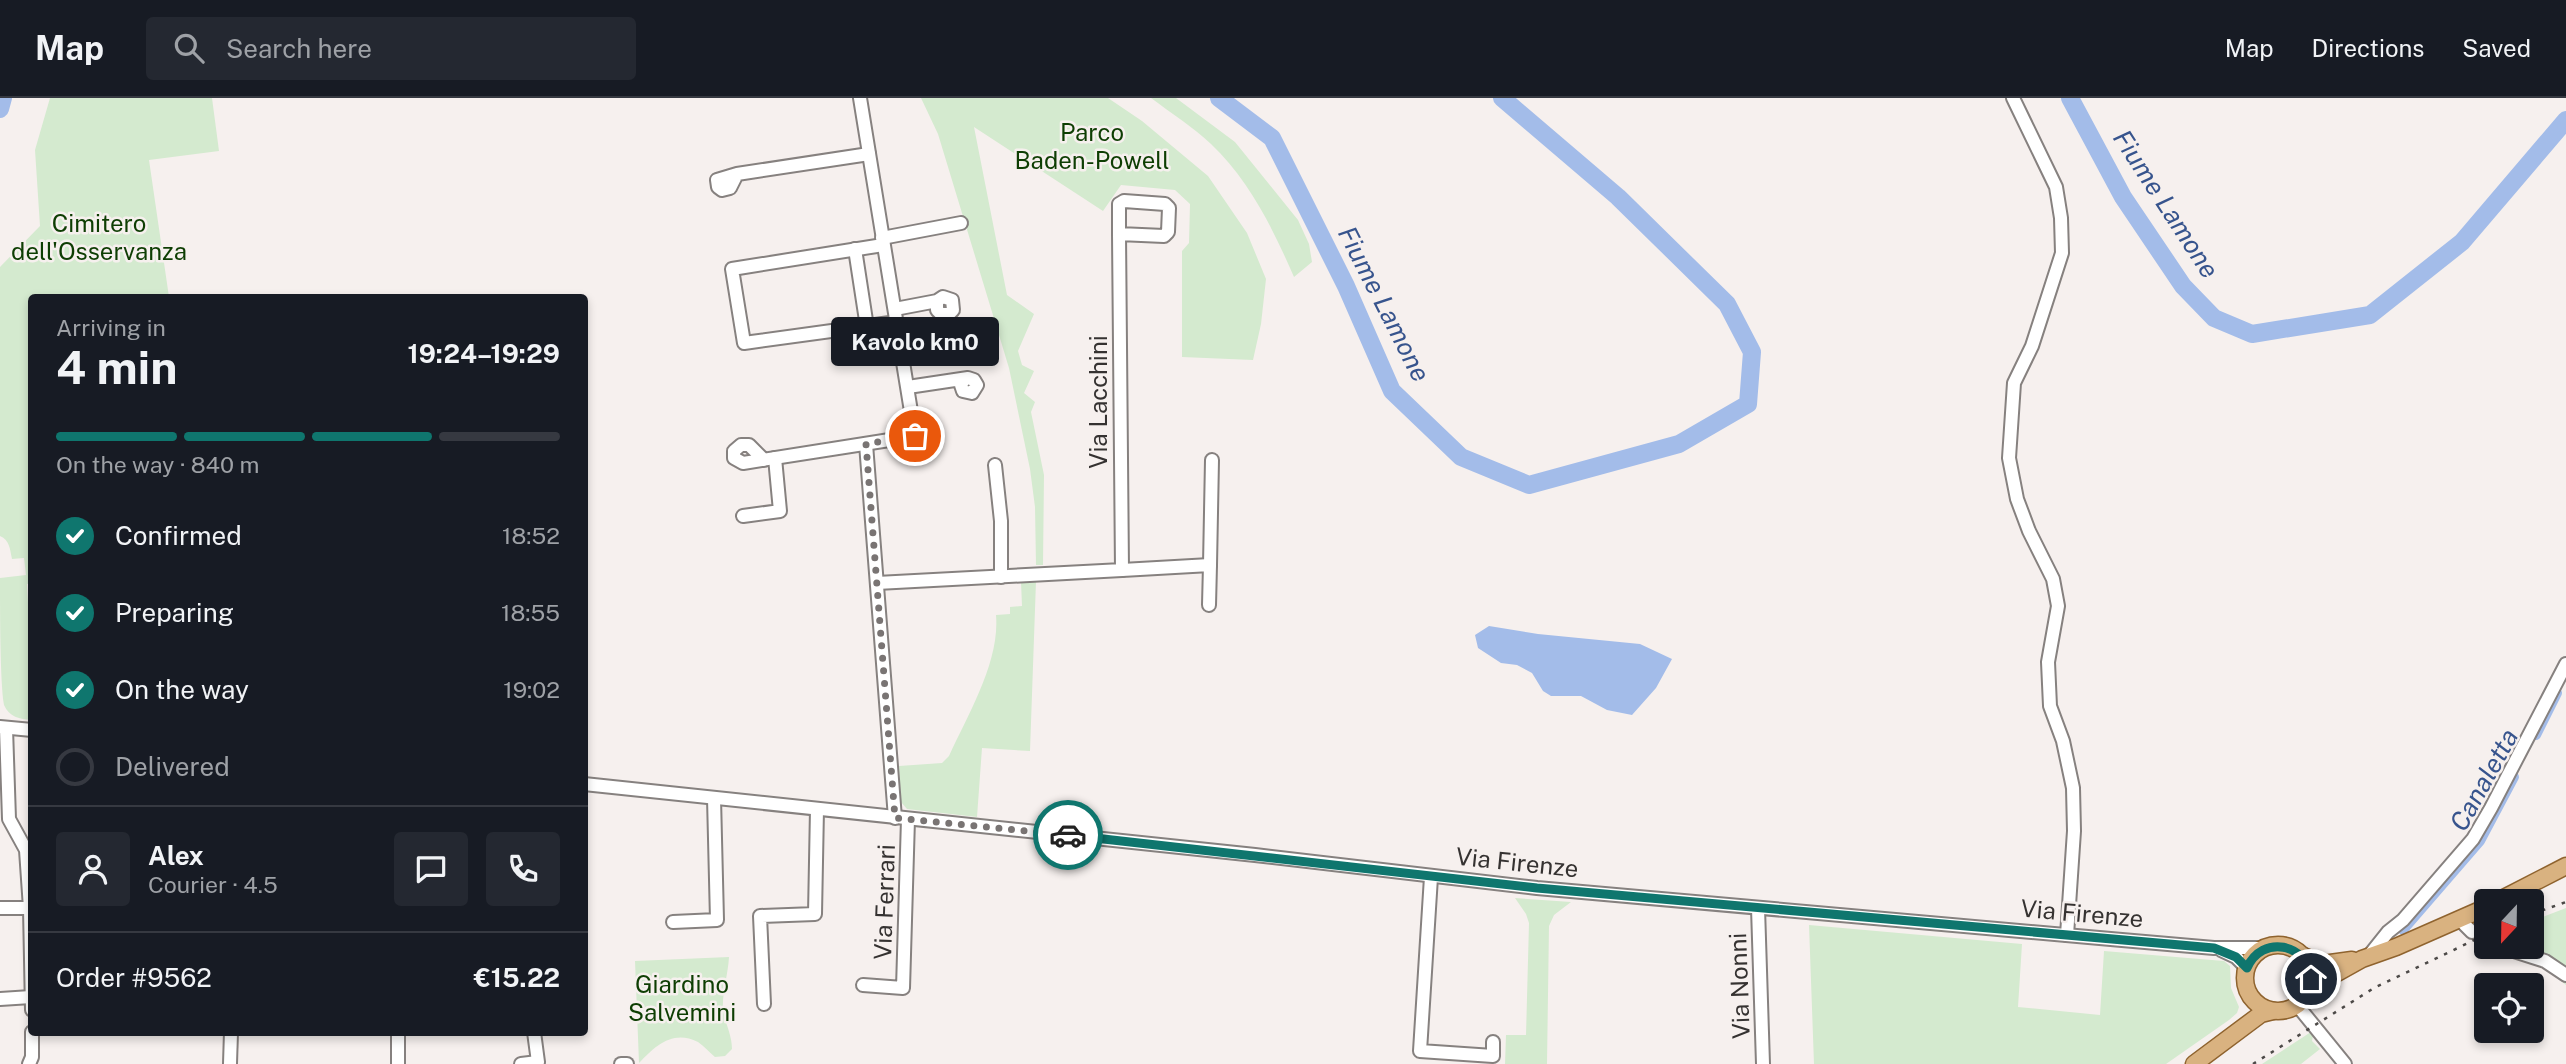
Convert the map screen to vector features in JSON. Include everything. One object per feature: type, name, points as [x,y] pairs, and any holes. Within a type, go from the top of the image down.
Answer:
[{"type":"main road","points":[[2521,889],[2566,866]]},
{"type":"main road","points":[[2194,1064],[2261,1014],[2287,1010],[2297,1005],[2309,988],[2365,958],[2474,913]]},
{"type":"main road","points":[[2239,1030],[2252,1009],[2245,981],[2247,968],[2253,957],[2266,948],[2284,946],[2323,964],[2365,958]]},
{"type":"main road","points":[[2301,956],[2310,972],[2309,988]]},
{"type":"main road","points":[[2248,992],[2259,1005],[2273,1011]]},
{"type":"street","points":[[743,516],[780,511],[769,459],[915,436],[860,98]]},
{"type":"street","points":[[2013,98],[2056,187],[2061,218],[2062,253],[2032,346],[2014,383],[2009,458],[2017,499],[2029,531],[2053,579],[2058,606],[2048,662],[2050,706],[2063,741],[2073,788],[2074,831],[2067,935]]},
{"type":"street","points":[[737,174],[869,154]]},
{"type":"street","name":"Via Lacchini","points":[[1119,234],[1164,236],[1168,232],[1169,208],[1165,204],[1124,201],[1119,204],[1119,234],[1122,570]]},
{"type":"street","points":[[937,301],[867,327],[744,343],[732,269],[855,249],[961,223]]},
{"type":"street","points":[[855,249],[867,327]]},
{"type":"street","points":[[908,387],[964,380]]},
{"type":"street","points":[[866,444],[877,583],[902,818]]},
{"type":"street","points":[[1209,605],[1212,460]]},
{"type":"street","points":[[995,465],[1001,577]]},
{"type":"street","points":[[877,583],[1210,565]]},
{"type":"street","points":[[2365,958],[2388,932],[2403,920],[2473,838],[2566,664]]},
{"type":"street","points":[[28,730],[3,728],[4,819],[26,850],[28,873]]},
{"type":"street","name":"Via Firenze","points":[[588,784],[1255,855],[1431,877],[2214,948],[2266,948]]},
{"type":"street","points":[[673,922],[717,920],[714,798]]},
{"type":"street","points":[[764,1004],[760,916],[815,914],[817,809]]},
{"type":"street","name":"Via Ferrari","points":[[863,985],[903,988],[902,818]]},
{"type":"street","points":[[1431,877],[1420,1051],[1493,1060],[1493,1042]]},
{"type":"street","points":[[0,908],[28,908]]},
{"type":"street","name":"Via Nonni","points":[[1758,908],[1763,1064]]},
{"type":"street","points":[[2460,919],[2472,932]]},
{"type":"street","name":"Via Firenze","points":[[2214,948],[2236,957],[2247,968]]},
{"type":"street","points":[[2539,959],[2566,975]]},
{"type":"street","points":[[0,999],[28,997]]},
{"type":"street","points":[[2297,1005],[2345,1064]]},
{"type":"street","points":[[29,1064],[32,1057],[32,1036]]},
{"type":"street","points":[[230,1064],[231,1036]]},
{"type":"street","points":[[398,1036],[398,1064]]},
{"type":"street","points":[[521,1064],[538,1063],[535,1036]]},
{"type":"street","points":[[621,1064],[627,1064]]},
{"type":"green space","name":"Cimitero dell'Osservanza","points":[[50,98],[212,98],[219,151],[149,160],[169,294],[28,294],[28,720],[9,712],[4,705],[3,694],[0,578],[26,575],[24,558],[12,559],[8,543],[0,536],[0,267],[40,226],[35,150]]},
{"type":"green space","name":"Parco Baden-Powell","points":[[921,98],[1108,98],[1142,121],[1208,176],[1247,233],[1266,279],[1261,324],[1253,360],[1182,357],[1182,251],[1189,243],[1190,204],[1175,190],[1121,185],[1103,211],[974,127],[1007,295],[1034,314],[1018,351],[1022,365],[1034,371],[1024,393],[1035,402],[1031,412],[1044,475],[1043,565],[1036,565],[1035,507],[1030,469],[1009,368],[938,134]]},
{"type":"green space","points":[[1151,98],[1176,98],[1235,142],[1298,220],[1309,244],[1312,262],[1294,277],[1269,224],[1249,190],[1225,158],[1204,138]]},
{"type":"green space","points":[[1036,581],[1030,751],[982,748],[977,817],[907,809],[901,802],[899,766],[942,763],[949,756],[988,669],[996,633],[996,615],[1010,614],[1010,607],[1022,606],[1021,582]]},
{"type":"green space","points":[[1515,898],[1571,902],[1554,915],[1549,926],[1547,1064],[1505,1064],[1506,1035],[1526,1035],[1529,923]]},
{"type":"green space","points":[[2566,908],[2566,985],[2533,959],[2544,959],[2544,916]]},
{"type":"green space","points":[[1809,925],[2022,944],[2018,1007],[2100,1015],[2104,951],[2224,961],[2230,966],[2231,988],[2239,1007],[2229,1020],[2166,1064],[1814,1064]]},
{"type":"green space","name":"Giardino Salvemini","points":[[729,957],[723,1010],[732,1049],[725,1056],[715,1057],[698,1042],[689,1038],[673,1038],[658,1045],[639,1063],[635,961]]},
{"type":"green space","points":[[2314,1030],[2312,1041],[2320,1049],[2301,1064],[2262,1064]]},
{"type":"water","points":[[1489,626],[1538,634],[1640,644],[1672,659],[1656,688],[1632,715],[1607,710],[1581,696],[1551,696],[1543,691],[1532,673],[1517,665],[1501,663],[1478,648],[1475,635]]},
{"type":"waterway","name":"Fiume Lamone","points":[[0,109],[3,98]]},
{"type":"waterway","name":"Fiume Lamone","points":[[1219,98],[1272,138],[1346,286],[1392,391],[1461,457],[1529,485],[1679,444],[1748,404],[1752,352],[1727,304],[1618,197],[1502,98]]},
{"type":"waterway","name":"Fiume Lamone","points":[[2070,98],[2123,197],[2183,286],[2214,318],[2252,334],[2370,315],[2462,242],[2566,120]]},
{"type":"waterway","name":"Canaletta","points":[[2536,735],[2557,693]]},
{"type":"waterway","name":"Canaletta","points":[[2403,930],[2480,841],[2514,777]]},
{"type":"railway","points":[[2544,910],[2566,902]]},
{"type":"railway","points":[[2253,1064],[2374,988],[2474,940]]},
{"type":"way so far","points":[[915,436],[866,444],[895,818],[1068,835]]},
{"type":"place","name":"Kavolo km0","points":[[915,436]]},
{"type":"route","points":[[1068,835],[1537,888],[2214,948],[2236,957],[2247,968],[2253,957],[2266,948],[2284,946],[2306,961],[2311,979]]}]
